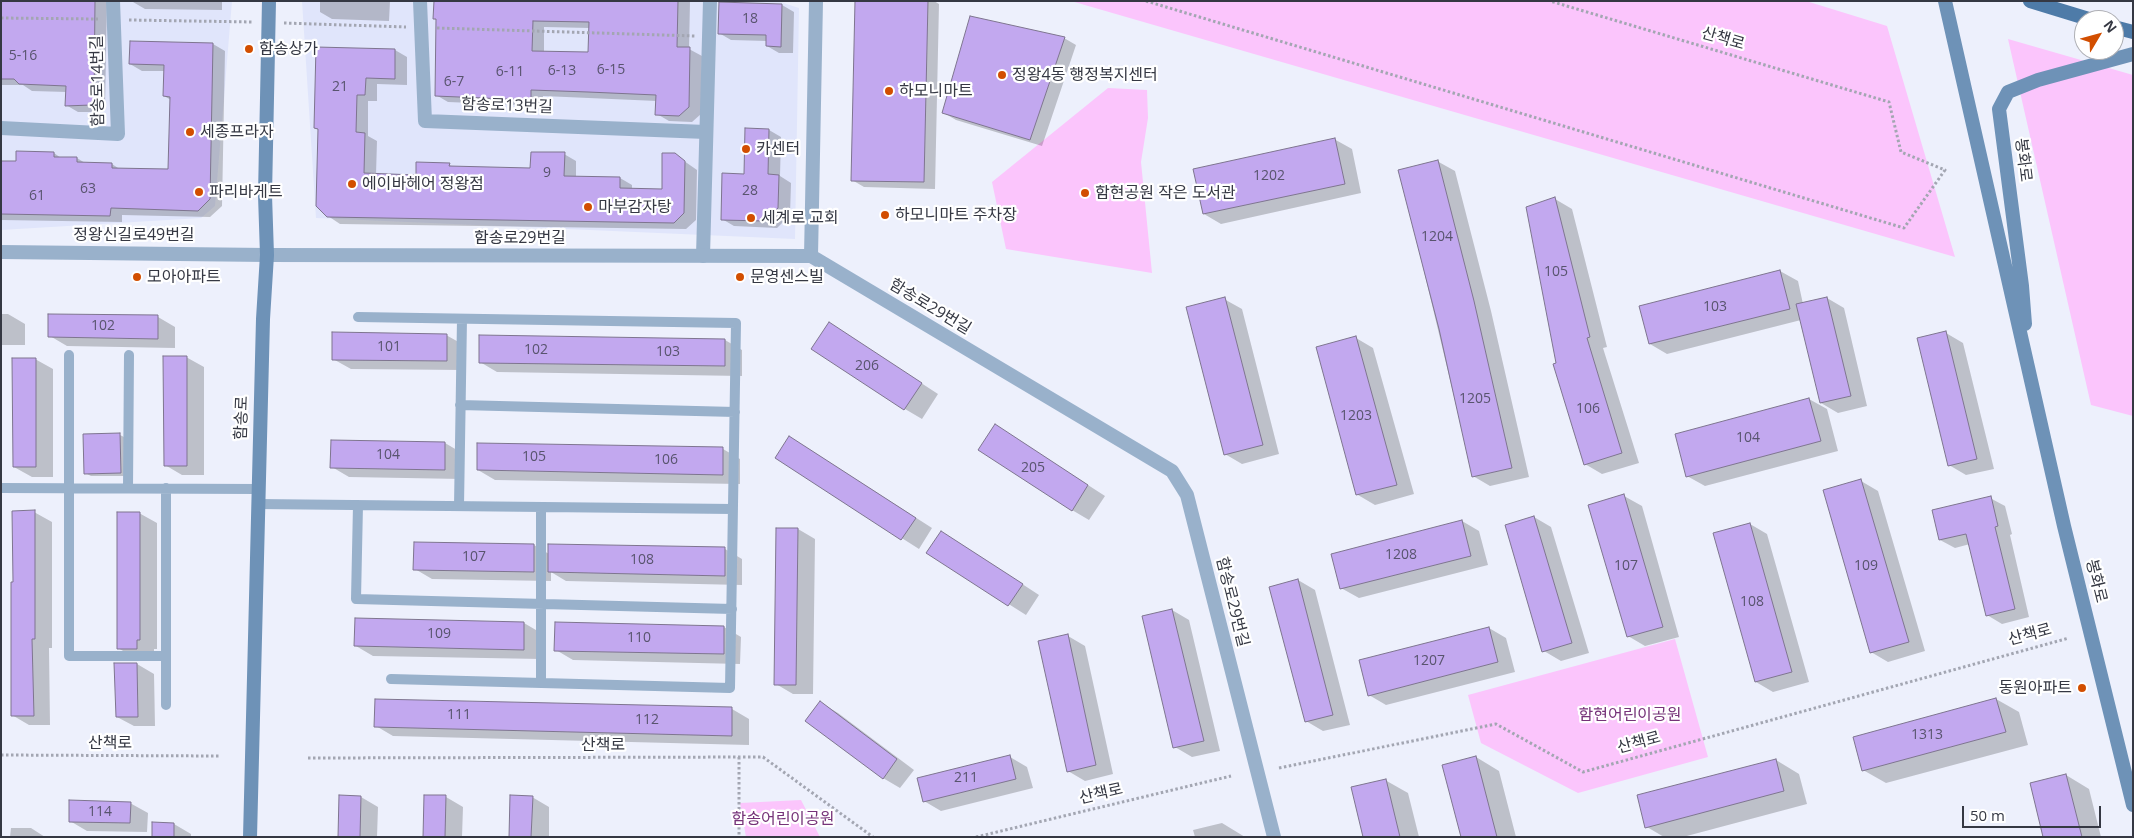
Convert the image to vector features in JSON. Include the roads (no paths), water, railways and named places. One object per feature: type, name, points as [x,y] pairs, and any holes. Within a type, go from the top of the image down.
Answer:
[{"type":"main road","name":"함송로","points":[[250,837],[258,489],[263,319],[267,255],[265,195],[268,1]]},
{"type":"main road","name":"봉화로","points":[[1945,1],[2027,364],[2133,805]]},
{"type":"main road","points":[[2030,1],[2074,14]]},
{"type":"main road","name":"봉화로","points":[[2027,364],[2022,286],[2000,109],[2008,92],[2038,80],[2133,54]]},
{"type":"street","name":"함송로14번길","points":[[1,128],[118,134],[113,1]]},
{"type":"street","name":"함송로13번길","points":[[420,1],[425,121],[706,132]]},
{"type":"street","points":[[703,256],[710,1]]},
{"type":"street","points":[[810,256],[816,1]]},
{"type":"street","name":"정왕신길로49번길","points":[[1,252],[267,255]]},
{"type":"street","name":"함송로29번길","points":[[267,255],[810,256],[1172,471],[1187,495],[1274,837]]},
{"type":"lane","points":[[358,318],[736,323],[730,688],[391,679]]},
{"type":"lane","points":[[459,506],[462,319]]},
{"type":"lane","points":[[69,355],[69,656],[165,656]]},
{"type":"lane","points":[[128,488],[129,355]]},
{"type":"lane","points":[[460,405],[734,412]]},
{"type":"lane","points":[[1,488],[258,489]]},
{"type":"lane","points":[[166,488],[166,705]]},
{"type":"lane","points":[[258,504],[733,509]]},
{"type":"lane","points":[[358,505],[356,599],[732,609]]},
{"type":"lane","points":[[541,507],[541,683]]},
{"type":"place","name":"함송상가","points":[[249,49]]},
{"type":"place","name":"정왕4동 행정복지센터","points":[[1002,75]]},
{"type":"place","name":"하모니마트","points":[[889,91]]},
{"type":"place","name":"세종프라자","points":[[190,132]]},
{"type":"place","name":"카센터","points":[[746,149]]},
{"type":"place","name":"에이바헤어 정왕점","points":[[352,184]]},
{"type":"place","name":"파리바게트","points":[[199,192]]},
{"type":"place","name":"함현공원 작은 도서관","points":[[1085,193]]},
{"type":"place","name":"마부감자탕","points":[[588,207]]},
{"type":"place","name":"하모니마트 주차장","points":[[885,215]]},
{"type":"place","name":"세계로 교회","points":[[751,218]]},
{"type":"place","name":"모아아파트","points":[[137,277]]},
{"type":"place","name":"문영센스빌","points":[[740,277]]},
{"type":"place","name":"동원아파트","points":[[2082,688]]},
{"type":"park label","name":"함현어린이공원","points":[[1630,715]]},
{"type":"park label","name":"함송어린이공원","points":[[783,819]]}]
